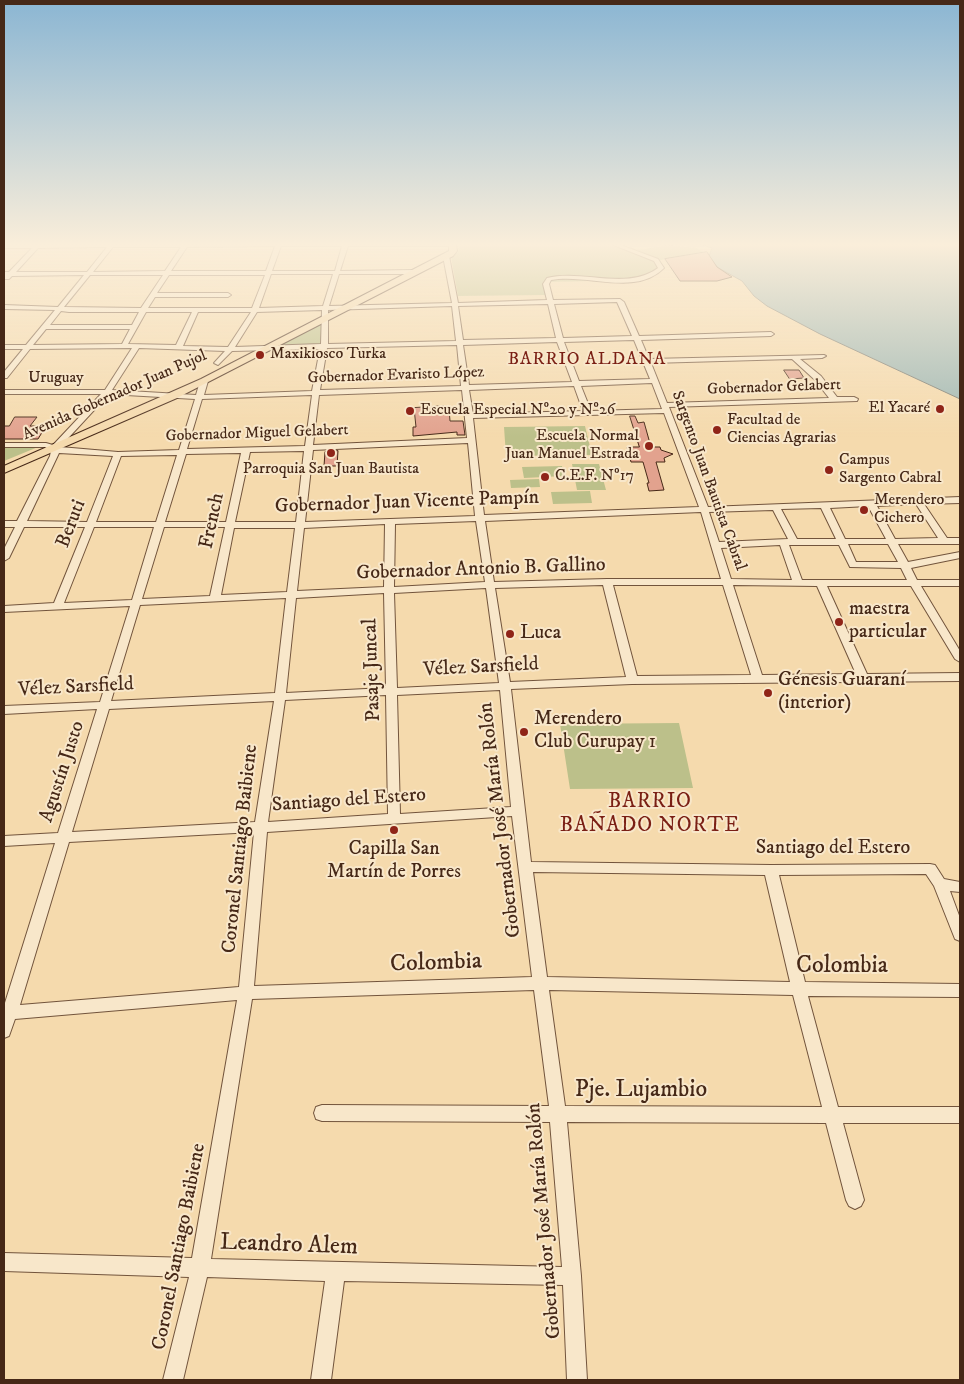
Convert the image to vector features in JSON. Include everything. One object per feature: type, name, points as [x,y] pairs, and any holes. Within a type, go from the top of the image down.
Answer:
[{"type":"main road","name":"Avenida Gobernador Juan Pujol","points":[[4,470],[51,447],[204,381],[334,309]]},
{"type":"main road","name":"Avenida Gobernador Juan Pujol","points":[[329,311],[340,309]]},
{"type":"main road","name":"Avenida Gobernador Juan Pujol","points":[[4,463],[51,447],[69,436],[162,396],[261,349]]},
{"type":"street","points":[[4,376],[60,309]]},
{"type":"street","points":[[63,309],[329,311],[340,309]]},
{"type":"street","points":[[124,346],[144,309]]},
{"type":"street","name":"Gobernador José María Rolón","points":[[455,309],[480,518],[505,685],[518,811],[558,1114],[572,1276],[577,1380]]},
{"type":"street","points":[[552,309],[560,340],[588,414]]},
{"type":"street","name":"Sargento Juan Bautista Cabral","points":[[624,309],[666,408],[704,509],[757,678]]},
{"type":"street","points":[[178,348],[196,310]]},
{"type":"street","points":[[218,363],[230,349],[255,310]]},
{"type":"street","name":"Coronel Santiago Baibiene","points":[[173,1380],[200,1268],[246,993],[261,827],[280,696],[290,596],[316,393],[329,311]]},
{"type":"street","points":[[45,327],[135,327]]},
{"type":"street","points":[[4,347],[124,346],[261,349],[771,334]]},
{"type":"street","points":[[69,436],[107,392],[136,347]]},
{"type":"street","points":[[646,361],[822,356]]},
{"type":"street","points":[[794,357],[818,378],[835,400]]},
{"type":"street","name":"Agustín Justo","points":[[4,1031],[7,1012],[204,381]]},
{"type":"street","name":"Gobernador Evaristo López","points":[[198,397],[655,381]]},
{"type":"street","name":"Uruguay","points":[[4,392],[107,392],[198,397]]},
{"type":"street","name":"Gobernador Gelabert","points":[[666,408],[854,399]]},
{"type":"street","points":[[469,416],[588,414],[666,408]]},
{"type":"street","name":"Gobernador Miguel Gelabert","points":[[4,445],[51,447],[62,451],[118,454],[310,448],[471,440]]},
{"type":"street","points":[[4,558],[54,456],[51,447]]},
{"type":"street","name":"French","points":[[215,598],[246,450]]},
{"type":"street","name":"Beruti","points":[[58,606],[118,454]]},
{"type":"street","name":"Gobernador Juan Vicente Pampín","points":[[4,524],[299,525],[960,500]]},
{"type":"street","points":[[918,501],[944,541]]},
{"type":"street","points":[[871,503],[914,583],[960,659]]},
{"type":"street","points":[[824,504],[853,565],[905,565],[960,555]]},
{"type":"street","points":[[775,506],[789,542],[798,582]]},
{"type":"street","name":"Pasaje Juncal","points":[[390,522],[389,591],[393,690],[394,818]]},
{"type":"street","points":[[715,545],[789,542],[960,541]]},
{"type":"street","points":[[607,582],[632,680]]},
{"type":"street","name":"Gobernador Antonio B. Gallino","points":[[4,609],[490,585],[607,582],[960,583]]},
{"type":"street","points":[[821,583],[863,677]]},
{"type":"street","name":"Vélez Sarsfield","points":[[4,710],[632,680],[960,677]]},
{"type":"street","name":"Santiago del Estero","points":[[4,841],[518,811]]},
{"type":"street","name":"Santiago del Estero","points":[[526,867],[771,870],[930,869],[940,884]]},
{"type":"street","points":[[771,870],[798,989],[855,1200]]},
{"type":"street","points":[[960,887],[940,884],[960,935]]},
{"type":"street","name":"Colombia","points":[[7,1012],[246,993],[542,983],[798,989],[960,990]]},
{"type":"street","name":"Pje. Lujambio","points":[[322,1113],[960,1115]]},
{"type":"street","name":"Leandro Alem","points":[[4,1262],[336,1272],[572,1276]]},
{"type":"street","points":[[321,1380],[336,1272]]},
{"type":"green space","points":[[324,323],[322,345],[276,346]]},
{"type":"green space","points":[[585,426],[592,455],[506,456],[504,427]]},
{"type":"green space","points":[[4,447],[38,447],[4,461]]},
{"type":"green space","points":[[572,464],[599,464],[606,490],[577,490]]},
{"type":"green space","points":[[562,466],[564,476],[524,478],[522,467]]},
{"type":"green space","points":[[539,479],[540,487],[511,488],[510,480]]},
{"type":"green space","points":[[590,491],[592,503],[553,504],[551,492]]},
{"type":"green space","points":[[679,723],[693,788],[570,789],[560,724]]},
{"type":"water","points":[[772,309],[960,309],[960,399],[820,334]]},
{"type":"building","points":[[784,370],[799,370],[804,378],[790,379]]},
{"type":"building","points":[[446,406],[449,409],[450,421],[463,421],[465,435],[457,435],[457,432],[413,436],[413,427],[416,427],[414,408]]},
{"type":"building","points":[[630,416],[635,416],[638,423],[644,422],[651,447],[660,447],[661,450],[673,454],[664,458],[665,462],[656,462],[664,490],[649,491],[647,483],[649,483],[643,462],[631,462],[627,447],[639,447]]},
{"type":"building","points":[[15,417],[37,417],[30,426],[46,426],[38,439],[4,439],[4,426],[9,426]]},
{"type":"building","name":"Parroquia San Juan Bautista","points":[[338,451],[337,466],[324,466],[325,452]]},
{"type":"place","name":"Maxikiosco Turka","points":[[260,355]]},
{"type":"place","name":"El Yacaré","points":[[940,409]]},
{"type":"place","name":"Escuela Especial Nº20 y Nº26","points":[[410,411]]},
{"type":"place","name":"Facultad de Ciencias Agrarias","points":[[717,430]]},
{"type":"place","name":"Escuela Normal Juan Manuel Estrada","points":[[649,446]]},
{"type":"place","name":"Parroquia San Juan Bautista","points":[[331,453]]},
{"type":"place","name":"Campus Sargento Cabral","points":[[829,470]]},
{"type":"place","name":"C.E.F. Nº17","points":[[545,477]]},
{"type":"place","name":"Merendero Cichero","points":[[864,510]]},
{"type":"place","name":"maestra particular","points":[[839,622]]},
{"type":"place","name":"Luca","points":[[510,634]]},
{"type":"place","name":"Génesis Guaraní (interior)","points":[[768,693]]},
{"type":"place","name":"Merendero Club Curupay 1","points":[[524,732]]},
{"type":"place","name":"Capilla San Martín de Porres","points":[[394,830]]},
{"type":"district","name":"BARRIO ALDANA","points":[[587,360]]},
{"type":"district","name":"BARRIO BAÑADO NORTE","points":[[650,815]]}]
